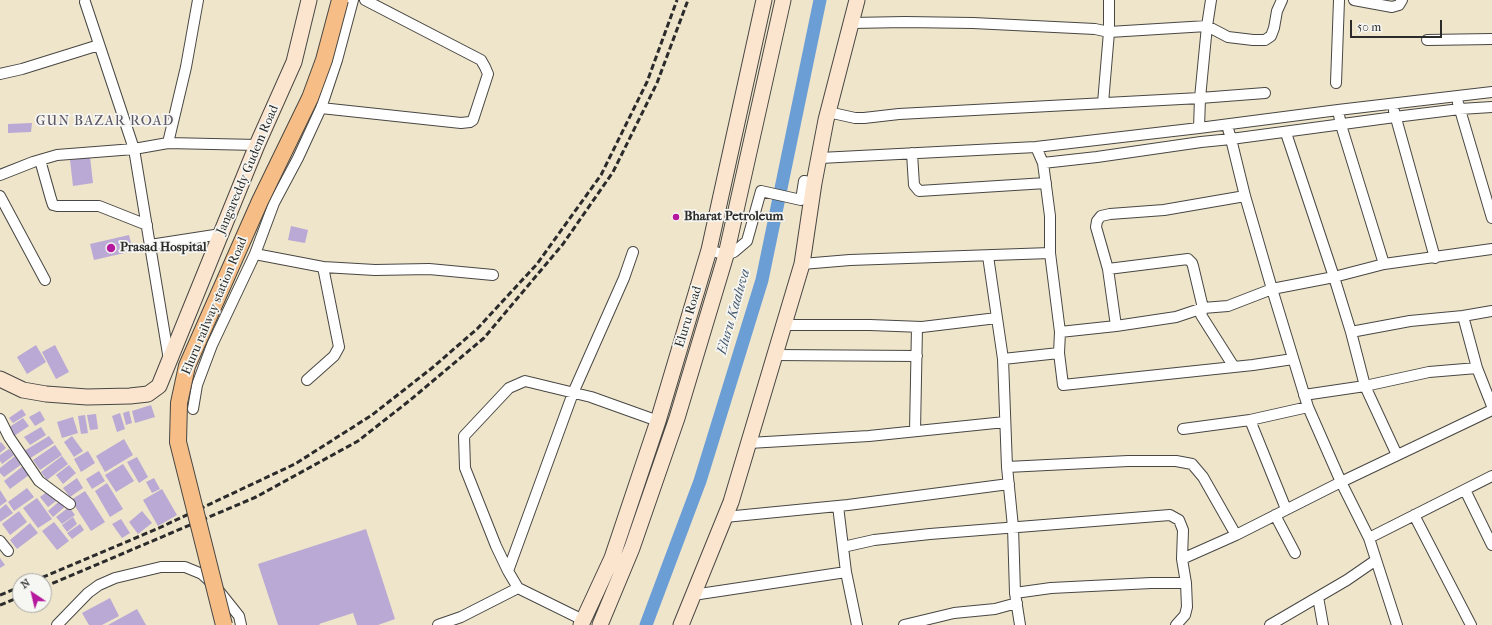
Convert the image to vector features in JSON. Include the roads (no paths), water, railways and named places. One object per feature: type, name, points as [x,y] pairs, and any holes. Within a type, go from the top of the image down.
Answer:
[{"type":"main road","name":"Jangareddy Gudem Road","points":[[0,379],[23,390],[46,394],[87,397],[148,394],[159,386],[257,146],[294,62],[309,0]]},
{"type":"main road","name":"Eluru railway station Road","points":[[224,625],[178,442],[179,403],[187,366],[260,201],[310,98],[324,60],[340,0]]},
{"type":"main road","name":"Eluru Road","points":[[582,622],[612,558],[658,421],[709,250],[764,0]]},
{"type":"main road","name":"Eluru Road","points":[[600,625],[632,548],[674,426],[726,255],[783,0]]},
{"type":"main road","points":[[681,625],[731,502],[802,264],[809,182],[820,158],[827,116],[857,0]]},
{"type":"street","points":[[168,143],[186,67],[198,0]]},
{"type":"street","points":[[193,409],[197,385],[212,346],[255,254],[274,203],[298,158],[321,108],[338,60],[353,0]]},
{"type":"street","points":[[321,108],[461,123],[470,122],[473,120],[488,74],[480,60],[365,0]]},
{"type":"street","points":[[1103,103],[1109,32],[1109,0]]},
{"type":"street","points":[[1200,124],[1200,102],[1211,0]]},
{"type":"street","points":[[851,23],[972,23],[1109,32],[1207,26],[1228,37],[1265,40],[1271,36],[1277,11],[1282,0]]},
{"type":"street","points":[[1336,83],[1339,0]]},
{"type":"street","points":[[1354,0],[1392,7],[1398,5],[1402,0]]},
{"type":"street","points":[[87,1],[99,45],[134,149],[169,362]]},
{"type":"street","points":[[1427,40],[1492,39]]},
{"type":"street","points":[[0,74],[22,69],[99,45]]},
{"type":"street","points":[[820,158],[1036,147],[1200,124],[1227,125],[1392,103],[1492,92]]},
{"type":"street","points":[[827,116],[864,118],[907,114],[1103,103],[1200,102],[1265,93]]},
{"type":"street","points":[[1456,96],[1492,218]]},
{"type":"street","points":[[1392,103],[1435,258]]},
{"type":"street","points":[[1043,163],[1201,142],[1286,133],[1460,109],[1492,108]]},
{"type":"street","points":[[1338,110],[1341,125],[1384,264]]},
{"type":"street","points":[[1227,125],[1232,139],[1244,196],[1308,407],[1341,482],[1369,538],[1397,625]]},
{"type":"street","points":[[1286,133],[1334,277],[1351,332],[1365,386],[1397,455]]},
{"type":"street","points":[[0,175],[57,155],[134,149],[168,143],[257,146]]},
{"type":"street","points":[[1036,147],[1043,163],[1050,216],[1050,253],[1060,332],[1059,353],[1063,385],[1234,367],[1293,359]]},
{"type":"street","points":[[912,153],[914,185],[918,191],[1046,183]]},
{"type":"street","points":[[40,160],[50,199],[54,205],[99,206],[146,225]]},
{"type":"street","points":[[709,250],[726,255],[734,252],[747,241],[755,217],[761,191],[801,200],[809,182]]},
{"type":"street","points":[[0,196],[45,280]]},
{"type":"street","points":[[1116,326],[1108,270],[1096,227],[1097,221],[1102,216],[1110,214],[1164,210],[1244,196]]},
{"type":"street","points":[[150,245],[221,234]]},
{"type":"street","points":[[1060,332],[1116,326],[1176,317],[1203,308],[1228,306],[1272,290],[1334,277],[1384,264],[1492,249]]},
{"type":"street","points":[[508,571],[573,393],[624,278],[633,252]]},
{"type":"street","points":[[802,264],[850,260],[1050,253]]},
{"type":"street","points":[[255,254],[323,267],[375,270],[429,269],[493,276]]},
{"type":"street","points":[[988,256],[1003,359],[1007,467],[1013,527],[1016,598],[1020,625]]},
{"type":"street","points":[[1108,270],[1188,259],[1193,266],[1203,308],[1201,315],[1234,367]]},
{"type":"street","points":[[307,380],[334,356],[340,347],[323,267]]},
{"type":"street","points":[[1351,332],[1410,321],[1463,316],[1492,310]]},
{"type":"street","points":[[1463,316],[1477,368],[1492,406]]},
{"type":"street","points":[[783,325],[917,327],[997,318]]},
{"type":"street","points":[[915,431],[917,327]]},
{"type":"street","points":[[1003,359],[1059,353]]},
{"type":"street","points":[[774,355],[917,356]]},
{"type":"street","points":[[1304,395],[1365,386],[1429,372],[1477,368]]},
{"type":"street","points":[[582,622],[518,588],[496,546],[465,468],[464,436],[508,388],[525,381],[591,397],[658,421]]},
{"type":"street","points":[[1183,429],[1250,420],[1308,407]]},
{"type":"street","points":[[1182,559],[1236,535],[1341,482],[1492,410]]},
{"type":"street","points":[[0,419],[9,437],[39,481],[70,504]]},
{"type":"street","points":[[1250,420],[1286,509]]},
{"type":"street","points":[[749,443],[869,436],[1005,422]]},
{"type":"street","points":[[1007,467],[1128,460],[1176,461],[1192,464],[1203,477],[1236,535]]},
{"type":"street","points":[[1369,538],[1492,476]]},
{"type":"street","points":[[725,517],[838,506],[1009,484]]},
{"type":"street","points":[[1465,490],[1492,545]]},
{"type":"street","points":[[838,506],[846,572],[857,625]]},
{"type":"street","points":[[1275,515],[1295,553]]},
{"type":"street","points":[[1414,515],[1471,625]]},
{"type":"street","points":[[843,547],[874,540],[937,533],[1170,516],[1179,520],[1184,530],[1182,559],[1186,583],[1187,607],[1185,615],[1176,625]]},
{"type":"street","points":[[0,541],[8,551]]},
{"type":"street","points":[[1270,625],[1347,580],[1376,560]]},
{"type":"street","points":[[57,625],[88,593],[99,585],[115,578],[161,567],[185,567],[202,574],[239,616],[241,625]]},
{"type":"street","points":[[693,595],[846,572]]},
{"type":"street","points":[[904,625],[954,614],[995,609],[1016,598],[1051,588],[1151,583],[1186,583]]},
{"type":"street","points":[[438,625],[461,617],[518,588]]},
{"type":"street","points":[[1318,597],[1323,625]]},
{"type":"waterway","name":"Eluru Kaaluva","points":[[646,625],[700,481],[762,280],[820,0]]},
{"type":"railway","points":[[52,573],[159,528],[295,464],[372,415],[432,368],[477,329],[537,264],[601,175],[647,82],[677,0]]},
{"type":"railway","points":[[52,584],[256,497],[358,441],[409,401],[484,338],[563,244],[613,172],[657,83],[688,0]]},
{"type":"railway","points":[[0,595],[12,590]]},
{"type":"railway","points":[[0,605],[12,600]]},
{"type":"place","name":"Bharat Petroleum","points":[[676,217]]},
{"type":"place","name":"Prasad Hospital","points":[[111,248]]},
{"type":"district","name":"GUN BAZAR ROAD","points":[[105,122]]}]
